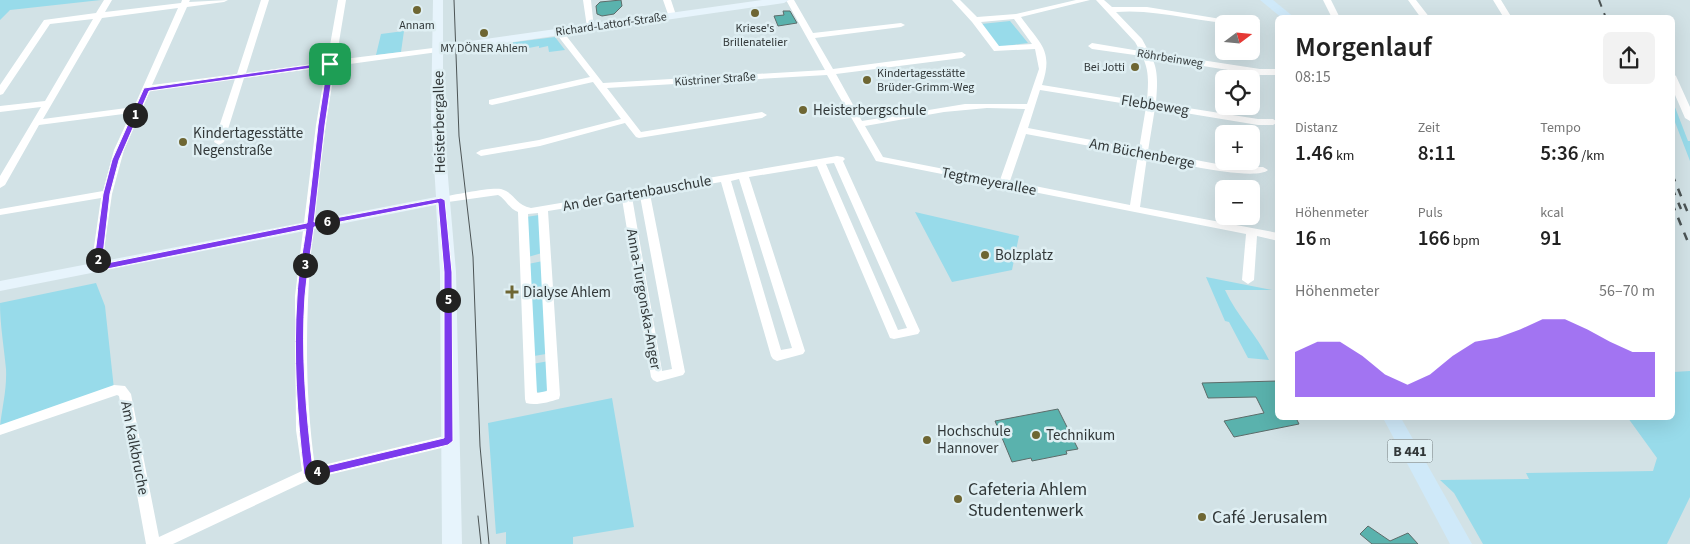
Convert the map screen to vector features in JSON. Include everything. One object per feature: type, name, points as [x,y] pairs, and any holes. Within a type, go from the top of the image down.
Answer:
[{"type":"main road","name":"Heisterbergallee","points":[[438,0],[437,118],[441,200],[448,272],[448,441],[452,544]]},
{"type":"main road","name":"Richard-Lattorf-Straße","points":[[438,49],[784,0]]},
{"type":"main road","points":[[1266,0],[1286,15]]},
{"type":"main road","points":[[0,286],[441,200]]},
{"type":"main road","name":"B 441","points":[[1393,420],[1461,544]]},
{"type":"street","points":[[0,185],[108,0]]},
{"type":"street","points":[[0,92],[47,22],[99,16],[185,2],[224,0]]},
{"type":"street","points":[[219,142],[265,0]]},
{"type":"street","points":[[309,474],[303,430],[300,334],[301,296],[321,125],[342,0]]},
{"type":"street","points":[[587,0],[591,27]]},
{"type":"street","points":[[667,0],[672,15]]},
{"type":"street","name":"Tegtmeyerallee","points":[[790,0],[879,159],[1275,236]]},
{"type":"street","points":[[956,0],[976,20],[997,49],[1039,46]]},
{"type":"street","points":[[976,20],[1016,16],[1086,0]]},
{"type":"street","points":[[1100,0],[1139,41],[1146,54],[1153,78],[1151,104],[1134,209]]},
{"type":"street","points":[[1327,0],[1334,15]]},
{"type":"street","points":[[1412,0],[1424,15]]},
{"type":"street","points":[[1497,0],[1506,15]]},
{"type":"street","points":[[97,268],[107,194],[119,150],[185,2]]},
{"type":"street","points":[[1110,10],[1152,10],[1215,19]]},
{"type":"street","points":[[1004,184],[1043,69],[1044,59],[1039,46],[1016,16]]},
{"type":"street","points":[[810,36],[901,25]]},
{"type":"street","points":[[558,31],[639,135],[762,115]]},
{"type":"street","name":"Röhrbeinweg","points":[[1092,46],[1260,72],[1275,72]]},
{"type":"street","points":[[146,89],[438,49]]},
{"type":"street","name":"Küstriner Straße","points":[[492,102],[597,82],[830,72],[962,55]]},
{"type":"street","points":[[1675,83],[1690,118]]},
{"type":"street","name":"Flebbeweg","points":[[1037,87],[1258,122],[1273,122]]},
{"type":"street","points":[[0,110],[48,103]]},
{"type":"street","points":[[860,124],[976,105],[1004,104],[1030,107]]},
{"type":"street","points":[[37,123],[138,109]]},
{"type":"street","points":[[481,153],[540,143],[627,120]]},
{"type":"street","name":"Am Büchenberge","points":[[1022,130],[1233,170],[1263,170]]},
{"type":"street","name":"An der Gartenbauschule","points":[[523,210],[542,209],[839,159],[857,202]]},
{"type":"street","points":[[820,162],[838,206],[894,335],[914,330],[857,202],[838,206]]},
{"type":"street","points":[[725,178],[777,356],[799,351],[743,175]]},
{"type":"street","points":[[441,200],[499,192],[507,196],[516,208],[523,210],[531,399],[554,395],[542,209]]},
{"type":"street","name":"Anna-Turgonska-Anger","points":[[626,195],[657,377],[679,372],[644,192]]},
{"type":"street","points":[[0,212],[107,194]]},
{"type":"street","points":[[739,222],[758,218]]},
{"type":"street","points":[[1248,280],[1252,232]]},
{"type":"street","points":[[634,240],[653,236]]},
{"type":"street","points":[[525,260],[545,256]]},
{"type":"street","points":[[875,291],[896,288]]},
{"type":"street","points":[[765,312],[785,308]]},
{"type":"street","points":[[650,335],[672,330]]},
{"type":"street","points":[[529,359],[551,355]]},
{"type":"street","name":"Am Kalkbruche","points":[[0,430],[114,390],[120,390],[125,394],[153,544]]},
{"type":"street","points":[[158,544],[309,474],[448,441]]},
{"type":"shaded area","points":[[0,0],[101,0],[10,10],[0,20]]},
{"type":"shaded area","points":[[1010,21],[1028,43],[998,47],[981,24]]},
{"type":"shaded area","points":[[404,31],[401,52],[376,55],[381,34]]},
{"type":"shaded area","points":[[555,37],[565,50],[549,52],[548,46],[539,48],[539,46],[508,52],[507,43]]},
{"type":"shaded area","points":[[1675,107],[1688,141],[1690,141],[1690,161],[1675,122]]},
{"type":"shaded area","points":[[915,212],[1019,236],[1012,270],[952,282]]},
{"type":"shaded area","points":[[539,215],[542,253],[528,257],[526,217]]},
{"type":"shaded area","points":[[543,261],[546,354],[534,356],[528,264]]},
{"type":"shaded area","points":[[1206,277],[1272,290],[1225,290],[1269,360],[1248,358],[1229,322],[1225,321]]},
{"type":"shaded area","points":[[96,283],[105,306],[114,389],[0,427],[6,369],[0,303]]},
{"type":"shaded area","points":[[549,361],[550,387],[545,392],[539,393],[534,390],[532,364]]},
{"type":"shaded area","points":[[1690,371],[1690,497],[1667,544],[1483,544],[1454,493],[1440,480],[1529,479],[1526,473],[1653,471],[1657,458],[1629,420],[1675,420],[1675,372]]},
{"type":"shaded area","points":[[612,398],[634,527],[573,537],[573,544],[506,544],[506,532],[496,534],[488,423]]},
{"type":"building","points":[[621,0],[622,6],[614,14],[602,16],[597,14],[596,6],[600,2]]},
{"type":"building","points":[[783,11],[790,11],[797,23],[778,26],[774,16],[784,15]]},
{"type":"building","points":[[1275,381],[1275,420],[1297,420],[1299,424],[1234,437],[1224,421],[1264,413],[1256,397],[1208,398],[1202,383]]},
{"type":"building","name":"Technikum","points":[[1058,409],[1078,449],[1066,451],[1067,454],[1032,461],[1031,458],[1012,462],[995,421]]},
{"type":"building","points":[[1368,526],[1390,541],[1408,533],[1418,544],[1372,544],[1360,534]]},
{"type":"tram line","points":[[454,0],[459,136],[473,257],[480,446],[489,544]]},
{"type":"tram line","points":[[478,516],[481,544]]},
{"type":"railway","points":[[1599,0],[1605,15]]},
{"type":"railway","points":[[1675,181],[1690,218]]},
{"type":"railway","points":[[1675,195],[1681,209]]},
{"type":"railway","points":[[1675,210],[1690,247]]},
{"type":"place","name":"Annam","points":[[417,10]]},
{"type":"place","name":"Kriese's Brillenatelier","points":[[755,13]]},
{"type":"place","name":"MY DÖNER Ahlem","points":[[484,33]]},
{"type":"place","name":"Bei Jotti","points":[[1135,67]]},
{"type":"place","name":"Kindertagesstätte Brüder-Grimm-Weg","points":[[867,80]]},
{"type":"place","name":"Heisterbergschule","points":[[803,110]]},
{"type":"place","name":"Kindertagesstätte Negenstraße","points":[[183,142]]},
{"type":"place","name":"Bolzplatz","points":[[985,255]]},
{"type":"place","name":"Dialyse Ahlem","points":[[512,292]]},
{"type":"place","name":"Technikum","points":[[1036,435]]},
{"type":"place","name":"Hochschule Hannover","points":[[927,440]]},
{"type":"place","name":"Cafeteria Ahlem Studentenwerk","points":[[958,499]]},
{"type":"place","name":"Café Jerusalem","points":[[1202,517]]},
{"type":"route","points":[[330,64],[146,89],[116,160],[107,194],[97,268],[310,225],[301,296],[300,334],[303,430],[309,474],[448,441],[448,272],[441,200],[310,225],[330,64]]}]
